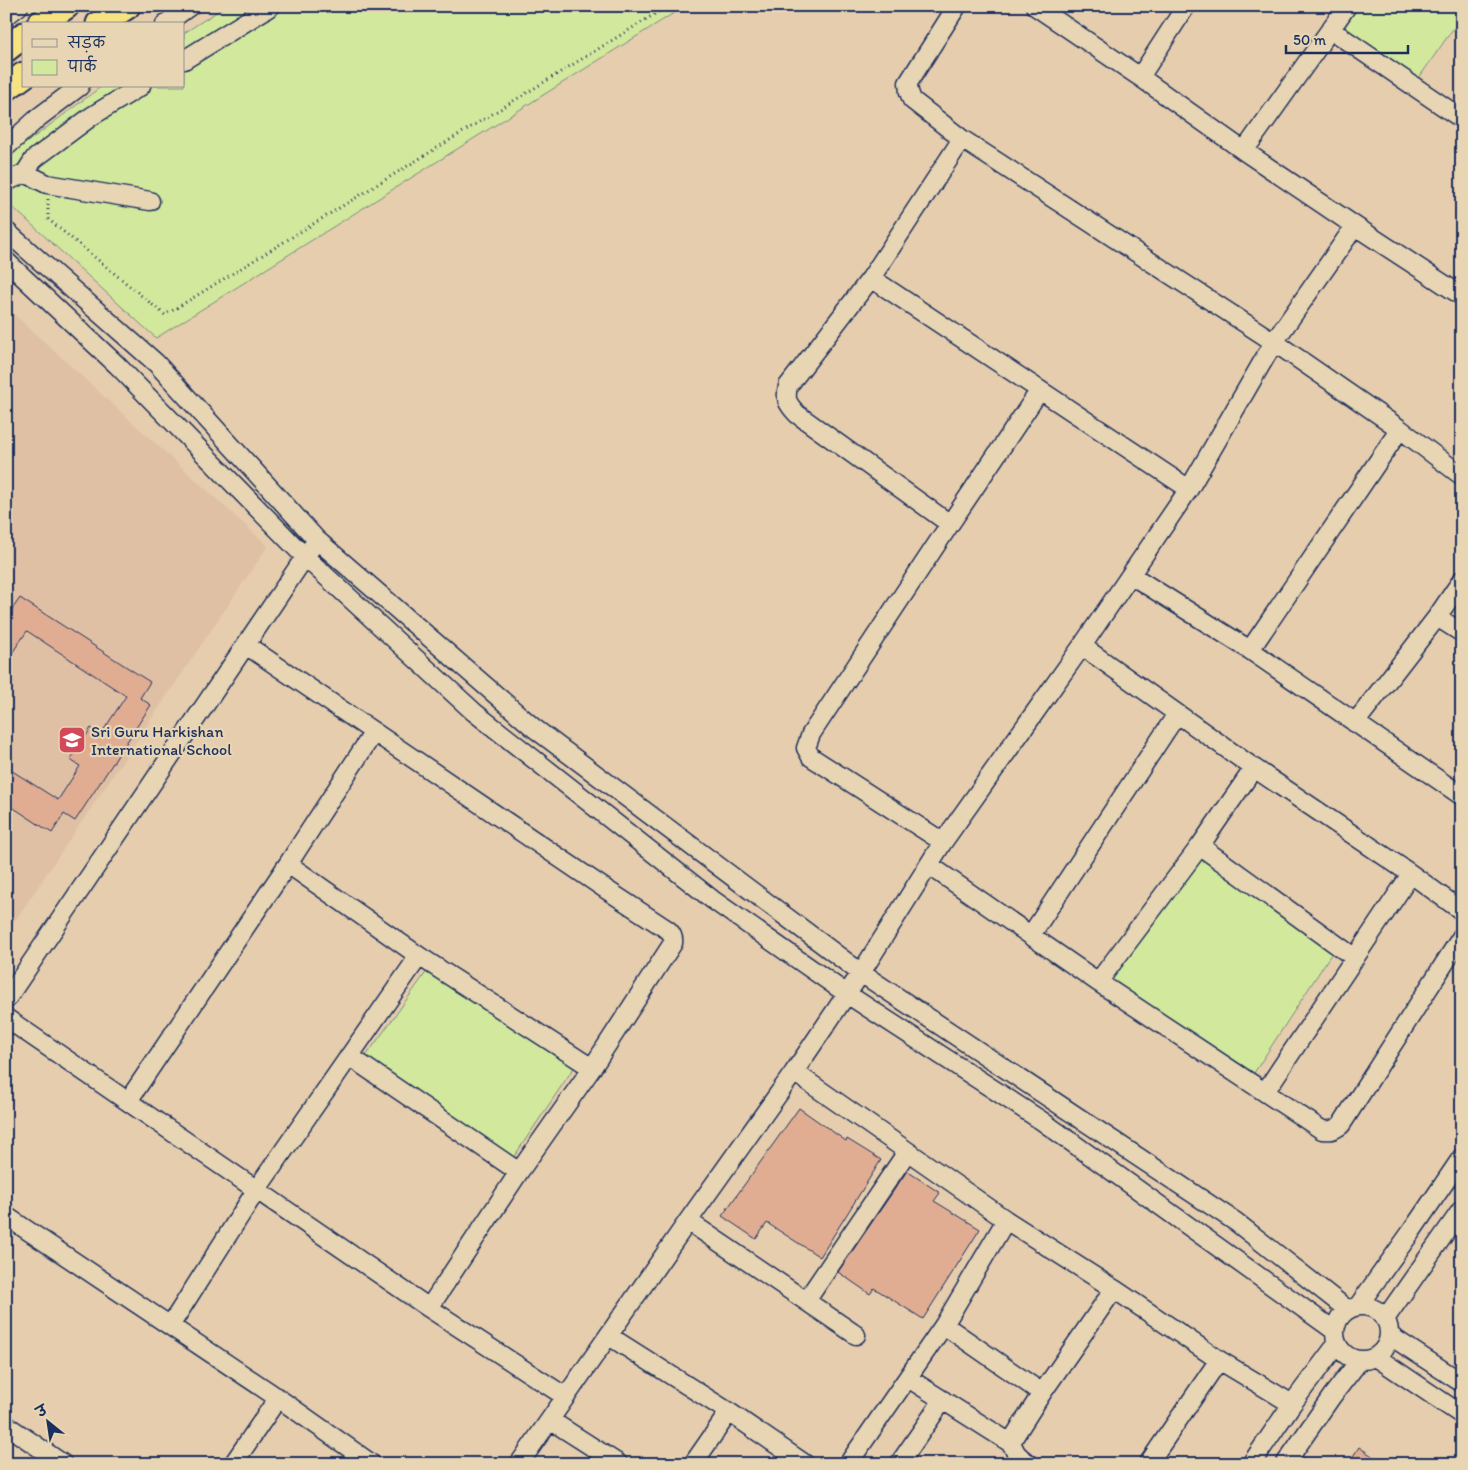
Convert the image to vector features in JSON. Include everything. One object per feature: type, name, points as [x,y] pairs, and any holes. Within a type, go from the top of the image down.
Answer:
[{"type":"highway","points":[[43,22],[66,6]]},
{"type":"highway","points":[[102,22],[127,6]]},
{"type":"highway","points":[[6,49],[22,37]]},
{"type":"highway","points":[[6,88],[22,76]]},
{"type":"street","points":[[6,16],[19,6]]},
{"type":"street","points":[[168,22],[190,6]]},
{"type":"street","points":[[185,59],[271,6]]},
{"type":"street","points":[[957,6],[908,83],[912,100],[962,139],[1274,342],[1400,429],[1462,476]]},
{"type":"street","points":[[1035,6],[1140,77],[1244,151],[1462,296]]},
{"type":"street","points":[[1140,77],[1186,6]]},
{"type":"street","points":[[1244,151],[1348,6]]},
{"type":"street","points":[[1331,30],[1462,119]]},
{"type":"street","points":[[6,147],[39,117],[77,88]]},
{"type":"street","points":[[6,182],[25,173],[34,159],[92,116],[138,88]]},
{"type":"street","points":[[950,524],[797,414],[790,406],[786,397],[788,386],[871,278],[962,139]]},
{"type":"street","points":[[25,173],[47,184],[150,201]]},
{"type":"street","points":[[519,1464],[794,1072],[861,973],[943,842],[1131,575],[1189,489],[1274,342],[1355,226]]},
{"type":"street","points":[[6,230],[156,363],[318,540],[534,728],[861,973],[1236,1222],[1353,1308],[1368,1307],[1378,1311],[1387,1327],[1462,1383]]},
{"type":"street","points":[[6,261],[117,365],[305,557],[474,712],[714,900],[847,994],[1042,1121],[1336,1338]]},
{"type":"street","points":[[871,278],[1189,489]]},
{"type":"street","points":[[943,842],[811,757],[806,748],[811,734],[1040,390]]},
{"type":"street","points":[[1250,650],[1400,429]]},
{"type":"street","points":[[6,1000],[318,540]]},
{"type":"street","points":[[1131,575],[1250,650],[1462,796]]},
{"type":"street","points":[[1355,723],[1438,617],[1462,580]]},
{"type":"street","points":[[1438,617],[1462,633]]},
{"type":"street","points":[[246,645],[672,934],[672,943],[592,1068],[519,1172],[429,1308]]},
{"type":"street","points":[[1082,646],[1254,768],[1412,874],[1462,911]]},
{"type":"street","points":[[1031,935],[1177,714]]},
{"type":"street","points":[[128,1101],[288,864],[374,732]]},
{"type":"street","points":[[1098,982],[1200,846],[1254,768]]},
{"type":"street","points":[[1200,846],[1355,958]]},
{"type":"street","points":[[288,864],[419,956],[592,1068]]},
{"type":"street","points":[[929,865],[1098,982],[1322,1130],[1329,1131],[1341,1125],[1462,936]]},
{"type":"street","points":[[1265,1092],[1412,874]]},
{"type":"street","points":[[170,1326],[257,1190],[419,956]]},
{"type":"street","points":[[6,1018],[429,1308],[566,1397]]},
{"type":"street","points":[[349,1056],[519,1172]]},
{"type":"street","points":[[794,1072],[1006,1220],[1114,1289],[1219,1360],[1292,1404]]},
{"type":"street","points":[[806,1301],[908,1152]]},
{"type":"street","points":[[1462,1157],[1411,1232],[1353,1308],[1340,1317],[1335,1327],[1339,1348],[1346,1355],[1355,1360],[1368,1358],[1462,1414]]},
{"type":"street","points":[[1285,1464],[1332,1396],[1368,1358],[1384,1349],[1388,1339],[1387,1327],[1462,1208]]},
{"type":"street","points":[[6,1216],[278,1398],[372,1464]]},
{"type":"street","points":[[848,1464],[944,1325],[1006,1220]]},
{"type":"street","points":[[688,1221],[856,1335]]},
{"type":"street","points":[[1029,1464],[1014,1452],[1012,1440],[1114,1289]]},
{"type":"street","points":[[944,1325],[1042,1393]]},
{"type":"street","points":[[609,1336],[729,1412],[805,1464]]},
{"type":"street","points":[[1251,1464],[1336,1338]]},
{"type":"street","points":[[1148,1464],[1219,1360]]},
{"type":"street","points":[[908,1378],[1012,1444]]},
{"type":"street","points":[[233,1464],[278,1398]]},
{"type":"street","points":[[899,1464],[943,1400]]},
{"type":"street","points":[[693,1464],[729,1412]]},
{"type":"street","points":[[550,1420],[619,1464]]},
{"type":"street","points":[[6,1425],[63,1464]]},
{"type":"path","points":[[47,184],[48,219],[165,315],[668,6]]},
{"type":"shaded area","name":"Sri Guru Harkishan International School","points":[[6,307],[268,546],[6,934]]},
{"type":"green space","points":[[226,6],[685,6],[156,338],[6,201],[6,158],[99,88],[185,88],[185,32]]},
{"type":"green space","points":[[1359,6],[1462,6],[1462,16],[1418,79],[1343,30]]},
{"type":"green space","points":[[1205,855],[1333,951],[1252,1076],[1110,980]]},
{"type":"green space","points":[[430,967],[575,1066],[511,1161],[364,1059]]},
{"type":"building","points":[[20,598],[150,682],[140,698],[151,705],[75,821],[64,814],[52,833],[6,803],[6,767],[58,800],[80,766],[70,760],[91,728],[101,734],[126,696],[27,631],[6,662],[6,618]]},
{"type":"building","points":[[799,1108],[846,1141],[847,1139],[881,1160],[820,1257],[767,1223],[756,1239],[722,1216]]},
{"type":"building","points":[[907,1171],[940,1193],[934,1201],[980,1229],[923,1319],[874,1288],[870,1294],[838,1272]]},
{"type":"building","points":[[1359,1447],[1384,1464],[1348,1464]]},
{"type":"place","name":"Sri Guru Harkishan International School","points":[[72,740]]}]
